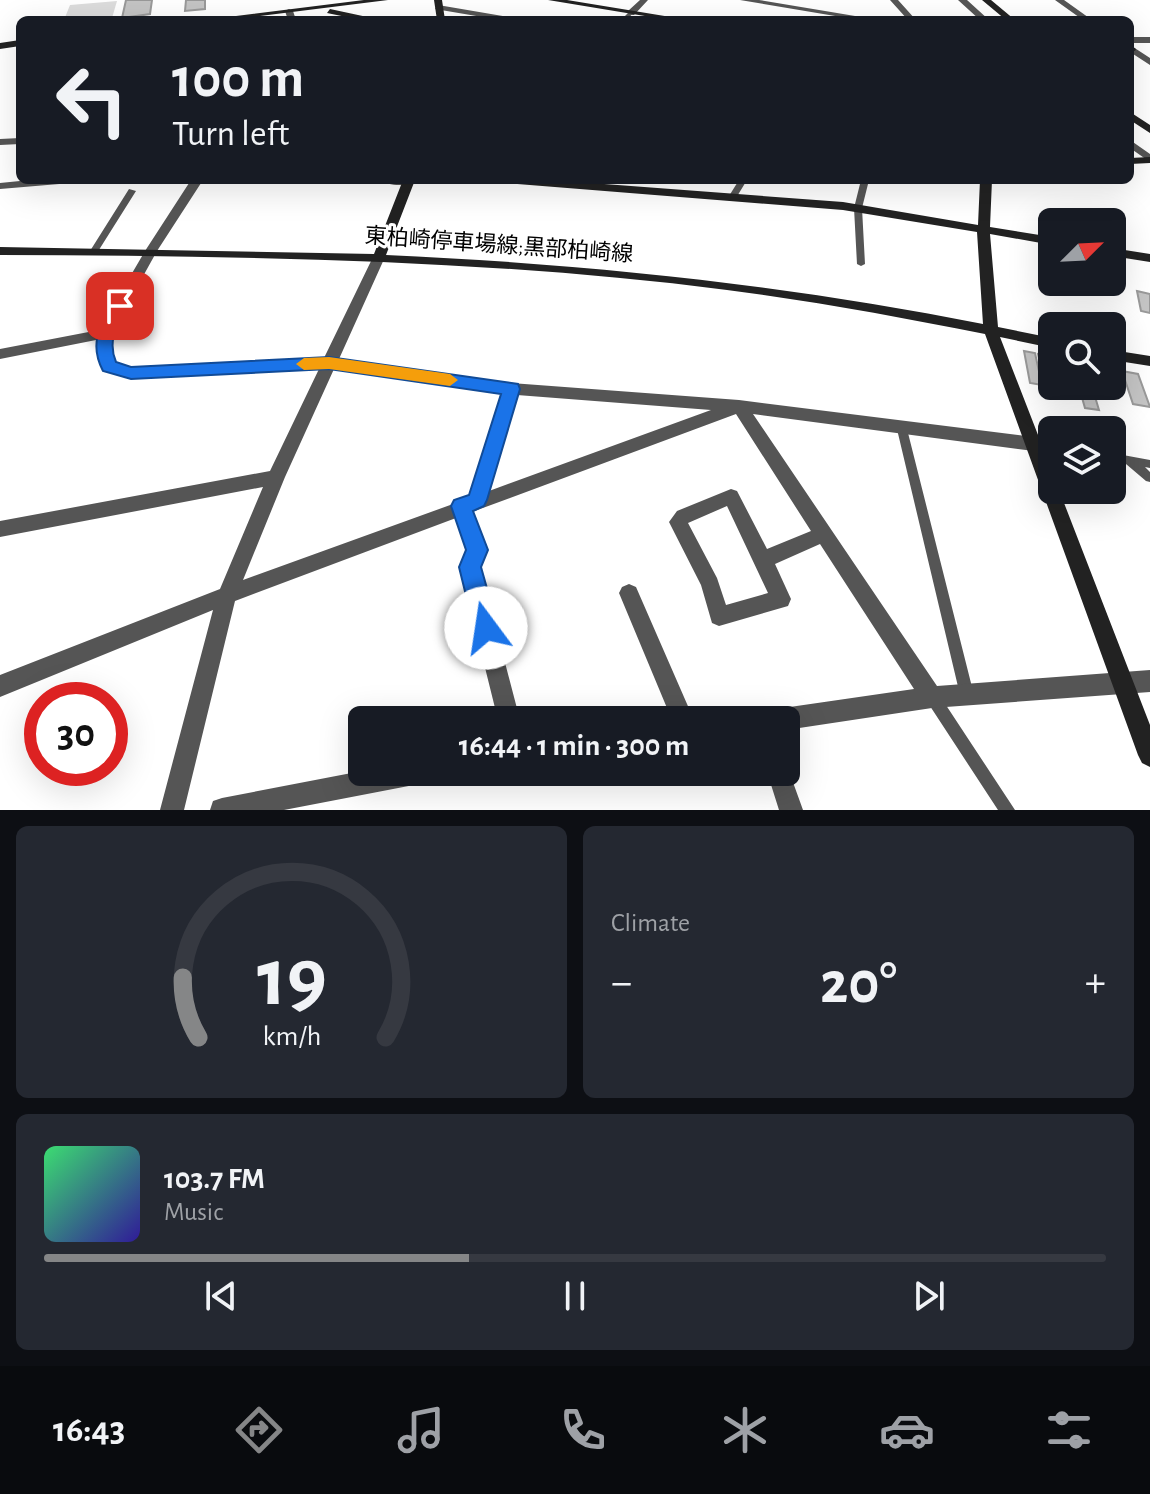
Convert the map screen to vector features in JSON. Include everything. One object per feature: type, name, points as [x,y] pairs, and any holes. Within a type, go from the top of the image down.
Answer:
[{"type":"street","points":[[290,16],[316,8],[384,0]]},
{"type":"street","points":[[552,0],[654,16]]},
{"type":"street","points":[[631,13],[644,0]]},
{"type":"street","points":[[744,0],[821,16]]},
{"type":"street","points":[[894,0],[908,16]]},
{"type":"street","points":[[962,0],[980,16]]},
{"type":"street","points":[[986,0],[1006,16]]},
{"type":"street","points":[[1059,0],[1082,16]]},
{"type":"street","points":[[438,4],[495,16]]},
{"type":"street","points":[[316,8],[353,16]]},
{"type":"street","points":[[1134,146],[1150,160]]},
{"type":"street","points":[[0,186],[24,184]]},
{"type":"street","points":[[194,184],[151,251],[104,334],[103,351],[109,366],[131,373],[329,363],[511,389],[739,406],[1038,445]]},
{"type":"street","points":[[172,810],[227,595],[276,477],[379,257],[407,184]]},
{"type":"street","points":[[563,184],[858,208],[1038,238]]},
{"type":"street","points":[[986,184],[983,228],[991,332],[1038,435]]},
{"type":"street","name":"東柏崎停車場線;黒部柏崎線","points":[[0,251],[379,257],[555,268],[725,285],[856,305],[1038,340]]},
{"type":"street","points":[[1126,254],[1150,258]]},
{"type":"street","points":[[0,354],[104,334]]},
{"type":"street","points":[[1126,357],[1150,361]]},
{"type":"street","points":[[505,706],[470,567],[477,550],[469,503],[511,389]]},
{"type":"street","points":[[0,686],[469,503],[739,406]]},
{"type":"street","points":[[739,406],[932,697]]},
{"type":"street","points":[[0,529],[276,477]]},
{"type":"street","points":[[731,496],[763,560],[781,599],[719,616],[710,584],[678,522],[683,516],[731,496]]},
{"type":"street","points":[[1063,504],[1150,755]]},
{"type":"street","points":[[763,560],[824,534]]},
{"type":"street","points":[[629,593],[677,706]]},
{"type":"street","points":[[800,716],[932,697],[1150,681]]},
{"type":"street","points":[[222,810],[348,786]]},
{"type":"street","points":[[783,786],[791,810]]},
{"type":"lane","points":[[628,16],[631,13]]},
{"type":"lane","points":[[733,196],[740,184]]},
{"type":"lane","points":[[861,264],[858,208],[864,184]]},
{"type":"lane","points":[[94,251],[132,191]]},
{"type":"lane","points":[[901,425],[967,695]]},
{"type":"lane","points":[[1126,459],[1150,464]]},
{"type":"lane","points":[[1129,460],[1150,478]]},
{"type":"lane","points":[[932,697],[1007,810]]},
{"type":"shaded area","points":[[117,1],[113,16],[66,16],[70,5]]},
{"type":"building","points":[[126,0],[152,0],[150,14],[122,16]]},
{"type":"building","points":[[186,0],[205,0],[205,9],[185,11]]},
{"type":"building","points":[[1137,291],[1150,294],[1150,313],[1141,311]]},
{"type":"building","points":[[1024,351],[1035,353],[1038,367],[1038,384],[1030,383]]},
{"type":"building","points":[[1126,372],[1138,374],[1150,407],[1133,404]]},
{"type":"building","points":[[1083,400],[1096,400],[1099,410],[1085,408]]},
{"type":"slow traffic","points":[[304,364],[329,363],[450,380]]},
{"type":"route","points":[[120,306],[104,334],[103,351],[109,366],[131,373],[329,363],[511,389],[477,500],[461,506],[477,550],[470,567],[486,628]]}]
